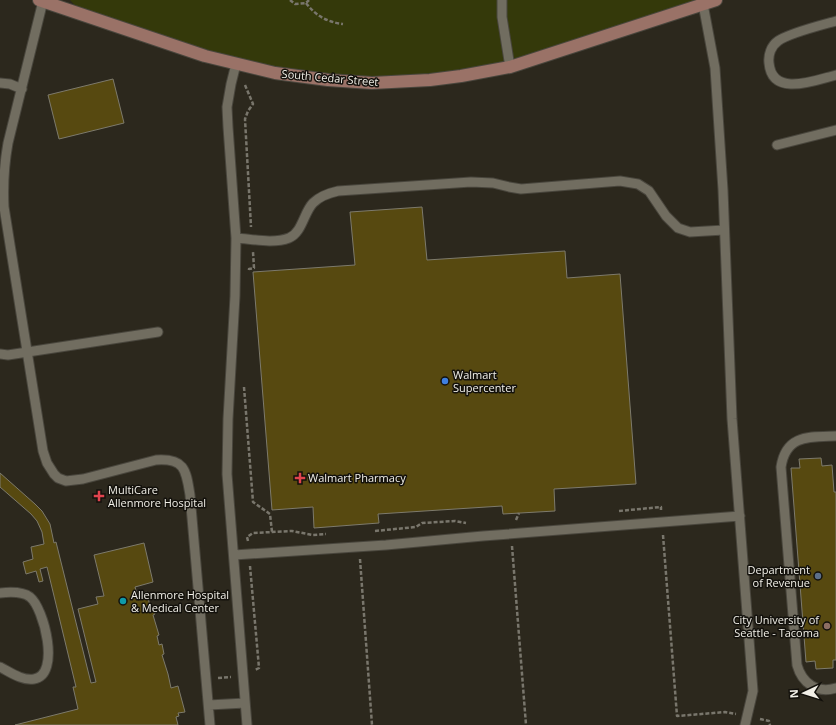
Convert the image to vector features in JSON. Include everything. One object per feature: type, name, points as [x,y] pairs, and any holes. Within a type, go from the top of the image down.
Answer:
[{"type":"main road","name":"South Cedar Street","points":[[41,1],[204,56],[275,74],[372,84],[430,80],[510,67],[716,0]]},
{"type":"lane","points":[[502,0],[502,17],[510,67]]},
{"type":"lane","points":[[41,1],[5,158],[2,208],[28,352],[43,451],[47,463],[54,474],[58,478],[66,481],[78,480],[156,460],[167,459],[174,461],[180,464],[184,470],[190,495],[210,725]]},
{"type":"lane","points":[[703,4],[715,68],[732,419],[754,691],[746,721]]},
{"type":"lane","points":[[836,21],[788,36],[778,41],[770,52],[769,63],[771,72],[774,76],[789,85],[836,75]]},
{"type":"lane","points":[[236,64],[227,107],[236,238],[235,296],[228,419],[228,474],[247,725]]},
{"type":"lane","points":[[0,83],[10,84],[22,89]]},
{"type":"lane","points":[[777,145],[836,130]]},
{"type":"lane","points":[[236,238],[279,241],[290,238],[297,232],[306,212],[314,203],[327,194],[338,191],[470,182],[493,183],[521,189],[620,181],[638,184],[649,191],[666,216],[678,228],[690,232],[724,230]]},
{"type":"lane","points":[[0,354],[8,355],[158,332]]},
{"type":"lane","points":[[836,436],[806,438],[799,440],[792,444],[786,452],[781,467],[796,665],[799,674],[808,684],[823,690],[836,688]]},
{"type":"lane","points":[[234,555],[359,547],[740,516]]},
{"type":"lane","points":[[0,593],[21,593],[29,596],[37,604],[44,627],[49,658],[46,671],[42,676],[35,679],[20,677],[0,667]]},
{"type":"lane","points":[[209,705],[245,704]]},
{"type":"path","points":[[290,0],[295,4],[306,3],[309,0]]},
{"type":"path","points":[[306,3],[317,15],[324,19],[333,23],[343,24]]},
{"type":"path","points":[[615,511],[661,507],[677,716],[724,712],[746,721],[769,721],[770,725]]},
{"type":"path","points":[[519,513],[511,534],[526,725]]},
{"type":"path","points":[[509,520],[524,519]]},
{"type":"path","points":[[372,531],[416,527],[422,523],[455,521],[472,523]]},
{"type":"path","points":[[207,678],[232,677],[259,668],[247,537],[253,533],[292,531],[313,535],[328,534]]},
{"type":"path","points":[[359,547],[372,725]]},
{"type":"green space","points":[[70,0],[716,0],[510,67],[430,80],[275,73],[84,15]]},
{"type":"building","points":[[113,79],[124,123],[59,139],[48,95]]},
{"type":"building","name":"Walmart Supercenter","points":[[422,207],[427,260],[565,251],[567,278],[620,274],[636,484],[554,489],[555,511],[503,514],[502,506],[378,514],[379,523],[314,528],[313,507],[272,510],[253,272],[355,265],[350,212]]},
{"type":"building","name":"Department of Revenue","points":[[821,458],[822,466],[832,465],[834,492],[836,492],[836,660],[833,660],[833,668],[816,669],[815,661],[806,662],[791,468],[800,468],[799,459]]},
{"type":"building","name":"Allenmore Hospital & Medical Center","points":[[0,473],[42,511],[50,524],[54,543],[56,542],[91,683],[96,682],[78,609],[98,604],[96,597],[104,596],[94,555],[144,543],[153,582],[135,587],[137,594],[147,592],[150,607],[153,606],[155,614],[153,615],[159,635],[157,636],[159,645],[162,644],[164,654],[162,655],[171,688],[178,686],[185,712],[178,713],[179,716],[176,717],[178,725],[15,725],[78,709],[73,687],[76,687],[47,567],[40,569],[43,581],[39,582],[36,571],[26,574],[23,562],[33,559],[31,547],[44,544],[42,532],[37,521],[31,514],[0,487]]},
{"type":"place","name":"Walmart Supercenter","points":[[445,381]]},
{"type":"place","name":"Walmart Pharmacy","points":[[300,478]]},
{"type":"place","name":"MultiCare Allenmore Hospital","points":[[99,496]]},
{"type":"place","name":"Department of Revenue","points":[[818,576]]},
{"type":"place","name":"Allenmore Hospital & Medical Center","points":[[123,601]]},
{"type":"place","name":"City University of Seattle - Tacoma","points":[[827,626]]}]
